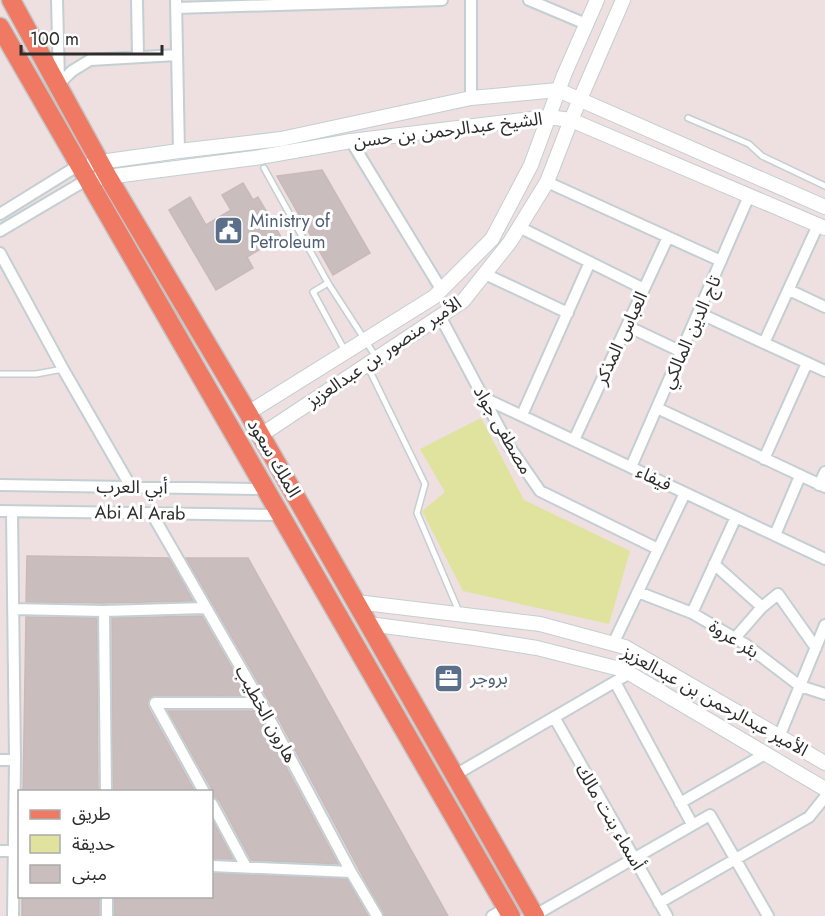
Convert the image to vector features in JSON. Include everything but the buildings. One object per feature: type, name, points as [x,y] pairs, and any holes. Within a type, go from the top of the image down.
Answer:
[{"type":"main road","name":"الملك سعود","points":[[11,0],[104,169],[261,435],[535,915]]},
{"type":"main road","name":"الملك سعود","points":[[0,27],[503,913]]},
{"type":"street","points":[[57,0],[59,84]]},
{"type":"street","points":[[137,0],[138,56]]},
{"type":"street","points":[[179,151],[176,4],[442,0]]},
{"type":"street","points":[[471,0],[471,98]]},
{"type":"street","points":[[530,0],[586,24]]},
{"type":"street","name":"الأمير منصور بن عبدالعزيز","points":[[248,413],[434,297],[492,239],[531,165],[558,90],[597,0]]},
{"type":"street","name":"الأمير منصور بن عبدالعزيز","points":[[261,435],[463,301],[510,242],[547,182],[623,0]]},
{"type":"street","points":[[59,84],[72,70],[90,60],[177,55]]},
{"type":"street","name":"الشيخ عبدالرحمن بن حسن","points":[[104,169],[179,151],[281,139],[471,98],[558,90],[825,207]]},
{"type":"street","name":"الشيخ عبدالرحمن بن حسن","points":[[104,169],[254,158],[351,141],[548,117],[571,120],[821,226]]},
{"type":"street","points":[[351,141],[441,289]]},
{"type":"street","points":[[0,214],[84,172],[104,169]]},
{"type":"street","points":[[0,231],[84,172]]},
{"type":"street","points":[[547,182],[721,261]]},
{"type":"street","name":"تاج الدين المالكي","points":[[631,467],[749,196]]},
{"type":"street","points":[[764,343],[821,226]]},
{"type":"street","points":[[519,227],[644,289]]},
{"type":"street","name":"العباس المذكر","points":[[574,440],[668,237]]},
{"type":"street","points":[[0,253],[131,487]]},
{"type":"street","points":[[522,416],[590,262]]},
{"type":"street","points":[[485,274],[568,313]]},
{"type":"street","points":[[789,290],[825,307]]},
{"type":"street","points":[[699,313],[825,371]]},
{"type":"street","name":"مصطفى جواد","points":[[440,316],[508,446],[540,491],[658,549]]},
{"type":"street","points":[[627,326],[682,352]]},
{"type":"street","points":[[764,459],[807,363]]},
{"type":"street","name":"فيفاء","points":[[482,397],[825,559]]},
{"type":"street","points":[[657,408],[822,486],[825,472]]},
{"type":"street","points":[[775,535],[800,476]]},
{"type":"street","name":"أبي العرب","points":[[0,485],[264,489]]},
{"type":"street","points":[[613,644],[685,493]]},
{"type":"street","name":"Abi Al Arab","points":[[0,511],[279,516]]},
{"type":"street","points":[[12,512],[15,760],[13,916]]},
{"type":"street","name":"هارون الخطيب","points":[[152,514],[261,703],[377,916]]},
{"type":"street","points":[[692,614],[736,517]]},
{"type":"street","points":[[714,564],[762,607]]},
{"type":"street","name":"بئر عروة","points":[[638,592],[692,614],[735,638],[800,686],[825,694]]},
{"type":"street","points":[[735,638],[762,607],[778,594],[816,648]]},
{"type":"street","name":"الأمير عبدالرحمن بن عبدالعزيز","points":[[356,602],[540,624],[625,647],[825,763]]},
{"type":"street","points":[[13,609],[104,611],[205,608]]},
{"type":"street","points":[[408,629],[403,626],[401,617],[409,609]]},
{"type":"street","points":[[104,611],[106,790]]},
{"type":"street","name":"الأمير عبدالرحمن بن عبدالعزيز","points":[[369,624],[537,648],[624,670],[825,789]]},
{"type":"street","points":[[779,736],[825,625]]},
{"type":"street","points":[[455,775],[630,673]]},
{"type":"street","points":[[615,682],[692,824]]},
{"type":"street","points":[[702,716],[713,699]]},
{"type":"street","points":[[203,790],[155,703],[261,703]]},
{"type":"street","name":"أسماء بنت مالك","points":[[554,717],[667,916]]},
{"type":"street","points":[[680,803],[765,754]]},
{"type":"street","points":[[0,760],[15,760]]},
{"type":"street","points":[[659,903],[809,816],[825,797]]},
{"type":"street","points":[[213,806],[246,867]]},
{"type":"street","points":[[535,915],[710,815],[768,916]]},
{"type":"street","points":[[0,851],[14,851]]},
{"type":"street","points":[[213,866],[351,872]]},
{"type":"street","points":[[107,898],[107,916]]},
{"type":"lane","points":[[688,118],[749,144],[762,156],[825,186]]},
{"type":"lane","points":[[264,168],[328,283],[365,340],[372,362],[425,484],[417,513],[461,615]]},
{"type":"lane","points":[[328,283],[313,292],[346,352]]},
{"type":"lane","points":[[0,374],[36,374],[63,369]]},
{"type":"green space","points":[[481,418],[524,500],[630,551],[609,624],[463,591],[422,511],[445,492],[420,449]]},
{"type":"place","name":"Ministry of Petroleum","points":[[229,231]]},
{"type":"place","name":"بروجر","points":[[449,678]]}]
